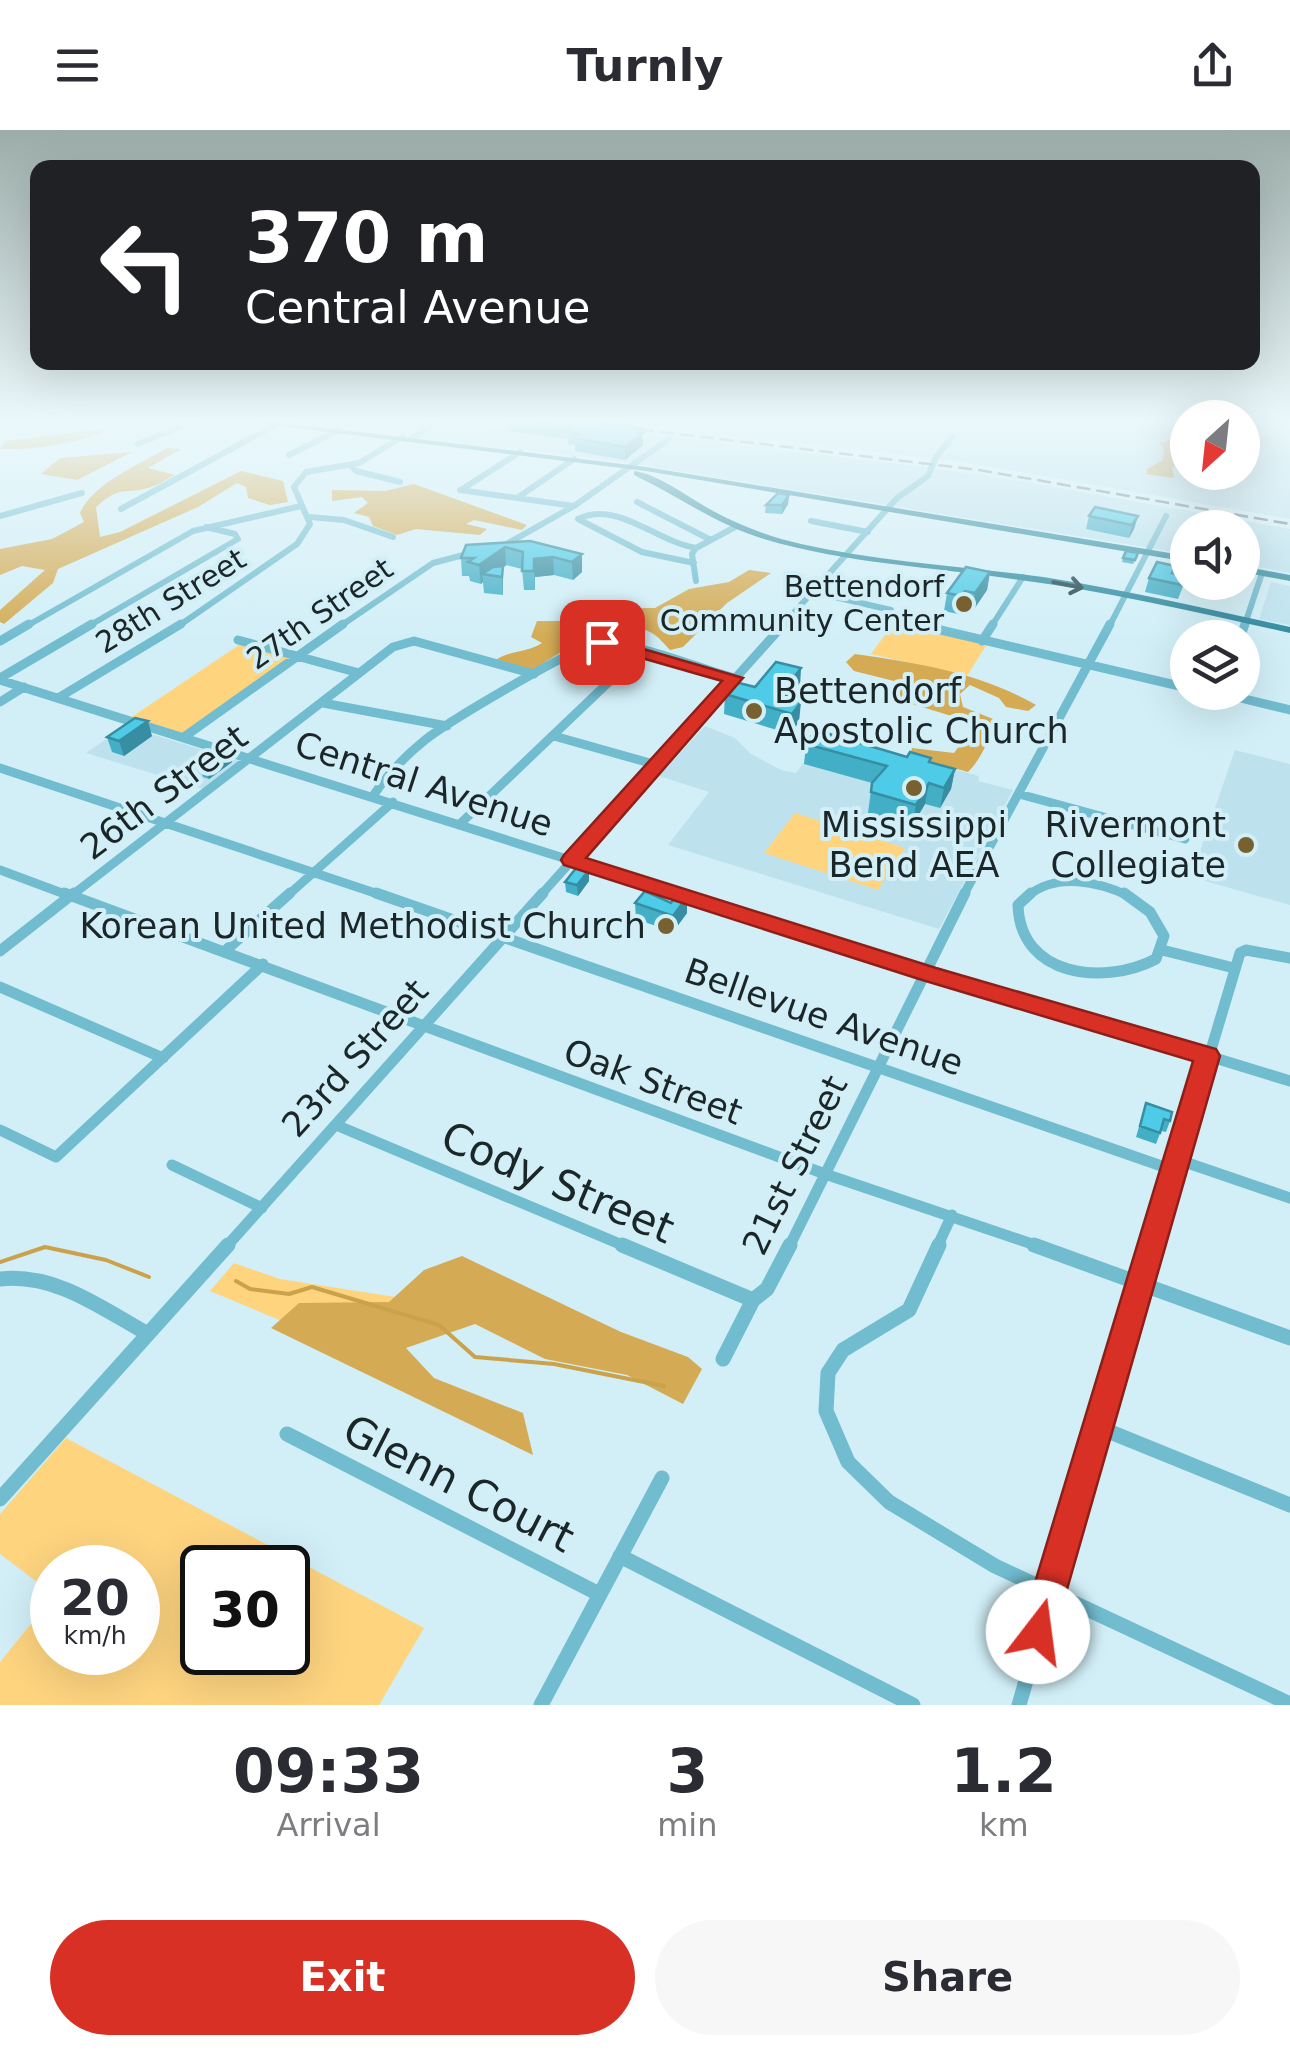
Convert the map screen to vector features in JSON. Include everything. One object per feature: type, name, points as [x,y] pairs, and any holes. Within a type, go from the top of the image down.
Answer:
[{"type":"main road","points":[[681,494],[736,526],[776,540],[848,555],[1023,577],[1246,620]]},
{"type":"main road","points":[[786,494],[1170,556]]},
{"type":"main road","points":[[1262,573],[1290,578]]},
{"type":"main road","points":[[1260,623],[1290,630]]},
{"type":"street","points":[[0,516],[80,494]]},
{"type":"street","points":[[121,509],[149,494]]},
{"type":"street","points":[[296,494],[310,518],[344,520],[393,537]]},
{"type":"street","points":[[485,494],[574,506]]},
{"type":"street","points":[[518,498],[524,494]]},
{"type":"street","points":[[497,548],[546,524],[593,494]]},
{"type":"street","name":"23rd Street","points":[[0,1499],[902,494]]},
{"type":"street","points":[[638,502],[708,538]]},
{"type":"street","points":[[0,641],[205,526],[301,506]]},
{"type":"street","points":[[694,563],[642,552],[578,519],[602,514],[629,520],[665,541],[696,548]]},
{"type":"street","name":"21st Street","points":[[723,1359],[753,1300],[767,1289],[928,974],[943,934],[1127,596],[1166,516]]},
{"type":"street","name":"28th Street","points":[[58,698],[215,604],[291,550],[308,533],[310,518]]},
{"type":"street","points":[[811,521],[868,532]]},
{"type":"street","points":[[0,679],[238,539],[234,534],[205,526]]},
{"type":"street","points":[[696,581],[696,548],[736,526]]},
{"type":"street","name":"27th Street","points":[[184,737],[433,563],[480,551]]},
{"type":"street","points":[[1246,620],[1262,573]]},
{"type":"street","points":[[982,641],[1023,577]]},
{"type":"street","points":[[813,592],[891,610]]},
{"type":"street","points":[[909,623],[1170,684]]},
{"type":"street","points":[[238,640],[360,673]]},
{"type":"street","name":"26th Street","points":[[0,952],[392,647],[408,641],[534,674]]},
{"type":"street","points":[[374,796],[405,756],[534,674],[589,645],[616,644],[734,678]]},
{"type":"street","points":[[461,823],[613,678]]},
{"type":"street","name":"Central Avenue","points":[[0,679],[928,974],[1290,1081]]},
{"type":"street","points":[[0,702],[24,687]]},
{"type":"street","points":[[323,703],[448,726]]},
{"type":"street","points":[[1260,703],[1290,710]]},
{"type":"street","points":[[554,736],[658,765]]},
{"type":"street","name":"Bellevue Avenue","points":[[0,768],[503,936],[878,1068],[1174,1165],[1290,1198]]},
{"type":"street","points":[[1019,794],[1186,839]]},
{"type":"street","points":[[226,951],[393,802]]},
{"type":"street","name":"Oak Street","points":[[0,870],[825,1174],[1290,1338]]},
{"type":"street","points":[[1056,882],[1096,883],[1116,889],[1150,910],[1160,923],[1162,950],[1146,967],[1133,972],[1082,972],[1048,960],[1024,940],[1016,917],[1018,905],[1040,886],[1056,882]]},
{"type":"street","points":[[1162,950],[1234,968]]},
{"type":"street","points":[[1018,1705],[1234,968],[1240,953],[1261,950],[1290,958]]},
{"type":"street","points":[[0,1130],[56,1157],[263,964]]},
{"type":"street","points":[[0,987],[163,1058]]},
{"type":"street","name":"Cody Street","points":[[336,1125],[753,1300]]},
{"type":"street","points":[[172,1165],[262,1208]]},
{"type":"street","points":[[952,1216],[909,1310],[898,1321],[840,1349],[826,1376],[828,1416],[854,1470],[874,1490],[923,1524],[1048,1596],[1290,1704]]},
{"type":"street","points":[[0,1279],[18,1274],[47,1281],[148,1334]]},
{"type":"street","points":[[1098,1427],[1290,1505]]},
{"type":"street","name":"Glenn Court","points":[[287,1434],[598,1594]]},
{"type":"street","points":[[541,1705],[662,1478]]},
{"type":"street","points":[[620,1556],[914,1705]]},
{"type":"shaded area","points":[[94,494],[116,494],[96,507],[100,537],[120,532],[196,494],[220,494],[58,569],[53,583],[4,624],[0,622],[0,610],[45,570],[22,566],[0,575],[0,549],[52,539],[84,522],[80,513]]},
{"type":"shaded area","points":[[247,494],[286,494],[288,502],[270,505],[248,498]]},
{"type":"shaded area","points":[[332,494],[440,494],[527,525],[522,530],[474,520],[466,524],[487,529],[480,535],[416,529],[397,535],[373,526],[369,517],[354,513],[368,503],[362,497],[332,501]]},
{"type":"shaded area","points":[[816,494],[1090,494],[1183,510],[1170,510],[1170,551]]},
{"type":"shaded area","points":[[1143,494],[1290,494],[1290,519],[1260,514],[1260,510],[1238,510]]},
{"type":"shaded area","points":[[1260,524],[1290,529],[1290,573],[1260,567]]},
{"type":"shaded area","points":[[749,570],[771,573],[727,603],[683,647],[670,650],[652,633],[622,628],[590,637],[533,670],[496,660],[542,643],[531,637],[537,621],[578,621],[593,629],[643,608],[655,608],[689,589],[729,582]]},
{"type":"shaded area","points":[[1271,582],[1290,586],[1290,625],[1259,619]]},
{"type":"shaded area","points":[[896,620],[977,638],[987,644],[967,676],[871,654]]},
{"type":"shaded area","points":[[239,645],[290,659],[187,732],[130,718]]},
{"type":"shaded area","points":[[855,654],[971,677],[1036,705],[1028,711],[1006,707],[999,698],[970,685],[960,694],[963,707],[993,719],[985,748],[973,767],[968,772],[910,756],[912,748],[954,753],[971,730],[968,721],[889,697],[902,683],[854,671],[846,662]]},
{"type":"shaded area","points":[[125,726],[243,762],[206,790],[86,753]]},
{"type":"shaded area","points":[[705,726],[735,738],[751,754],[781,770],[796,773],[824,735],[979,776],[978,781],[1013,790],[939,929],[668,845],[709,792],[659,776]]},
{"type":"shaded area","name":"Rivermont Collegiate","points":[[1235,750],[1290,764],[1290,905],[1191,877]]},
{"type":"shaded area","points":[[795,813],[905,848],[878,890],[764,853]]},
{"type":"shaded area","points":[[462,1256],[621,1332],[688,1357],[702,1369],[683,1404],[627,1375],[545,1359],[475,1324],[406,1348],[434,1378],[523,1413],[533,1455],[271,1328],[299,1303],[389,1302],[424,1270]]},
{"type":"shaded area","points":[[234,1263],[280,1279],[421,1301],[289,1324],[210,1291]]},
{"type":"shaded area","points":[[66,1438],[268,1545],[180,1545],[180,1675],[310,1675],[310,1567],[424,1628],[379,1705],[0,1705],[0,1662],[30,1625],[30,1675],[160,1675],[160,1545],[30,1545],[30,1576],[0,1554],[0,1514]]},
{"type":"building","points":[[778,494],[789,495],[782,505],[766,505]]},
{"type":"building","points":[[1095,507],[1138,516],[1132,525],[1089,516]]},
{"type":"building","points":[[530,541],[582,554],[572,562],[553,557],[534,559],[534,571],[522,571],[523,552],[505,547],[479,565],[468,562],[474,558],[461,558],[466,545]]},
{"type":"building","points":[[1126,551],[1138,553],[1135,560],[1123,558]]},
{"type":"building","points":[[1157,562],[1170,565],[1170,582],[1149,578]]},
{"type":"building","points":[[503,566],[502,577],[482,574],[493,567]]},
{"type":"building","points":[[966,567],[990,572],[975,593],[947,593]]},
{"type":"building","points":[[776,662],[801,668],[781,694],[801,702],[792,714],[725,694],[735,682],[755,687]]},
{"type":"building","points":[[135,718],[148,721],[119,741],[107,737]]},
{"type":"building","points":[[816,730],[907,757],[910,752],[955,769],[944,788],[929,783],[916,805],[871,792],[872,783],[887,766],[806,744]]},
{"type":"building","points":[[223,750],[229,751],[206,769],[200,767]]},
{"type":"building","points":[[577,867],[589,870],[577,885],[565,882]]},
{"type":"building","points":[[645,891],[671,903],[677,894],[687,897],[673,916],[635,903]]},
{"type":"building","points":[[1146,1103],[1172,1112],[1170,1121],[1164,1119],[1160,1133],[1140,1126]]},
{"type":"waterway","points":[[0,1262],[45,1247],[106,1260],[149,1277]]},
{"type":"waterway","points":[[236,1281],[250,1289],[289,1294],[312,1287],[439,1325],[475,1357],[554,1364],[664,1386]]},
{"type":"railway","points":[[1114,494],[1290,524]]},
{"type":"place","name":"Bettendorf Community Center","points":[[964,604]]},
{"type":"place","name":"Bettendorf Apostolic Church","points":[[754,711]]},
{"type":"place","name":"Mississippi Bend AEA","points":[[914,788]]},
{"type":"place","name":"Rivermont Collegiate","points":[[1246,845]]},
{"type":"place","name":"Korean United Methodist Church","points":[[666,926]]},
{"type":"route","points":[[602,642],[734,678],[572,860],[928,974],[1208,1056],[1038,1632]]}]
